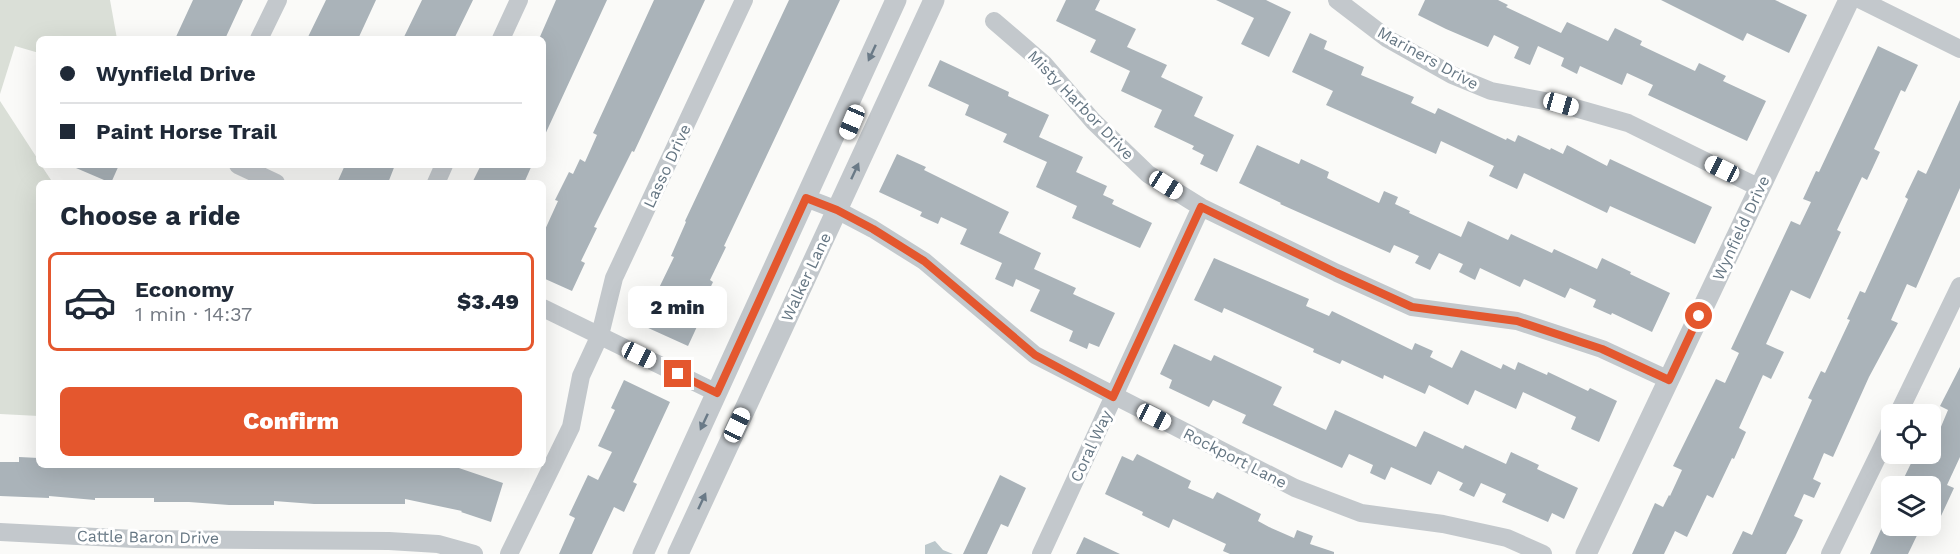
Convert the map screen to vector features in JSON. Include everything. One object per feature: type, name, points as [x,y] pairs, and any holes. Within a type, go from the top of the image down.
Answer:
[{"type":"street","points":[[260,36],[278,0]]},
{"type":"street","points":[[502,36],[519,0]]},
{"type":"street","name":"Lasso Drive","points":[[509,554],[571,427],[581,376],[600,335],[615,278],[744,0]]},
{"type":"street","name":"Walker Lane","points":[[678,554],[820,203],[860,80],[896,0]]},
{"type":"street","name":"Walker Lane","points":[[644,554],[717,393],[934,0]]},
{"type":"street","name":"Mariners Drive","points":[[1337,0],[1388,39],[1452,75],[1491,91],[1561,104],[1628,123],[1760,188]]},
{"type":"street","name":"Wynfield Drive","points":[[1586,554],[1849,0]]},
{"type":"street","points":[[1861,0],[1960,49]]},
{"type":"street","name":"Misty Harbor Drive","points":[[994,21],[1044,64],[1093,121],[1148,174],[1201,207],[1412,307],[1517,321],[1602,349],[1669,380]]},
{"type":"street","points":[[244,168],[270,180]]},
{"type":"street","name":"Rockport Lane","points":[[820,203],[873,229],[924,261],[1035,355],[1113,397],[1295,488],[1361,513],[1443,524],[1508,538],[1543,554]]},
{"type":"street","name":"Coral Way","points":[[1041,554],[1201,207]]},
{"type":"street","points":[[1903,404],[1960,285]]},
{"type":"street","points":[[546,309],[717,393]]},
{"type":"street","points":[[1830,554],[1881,450]]},
{"type":"street","name":"Cattle Baron Drive","points":[[0,532],[135,546],[338,547],[438,544],[474,554]]},
{"type":"shaded area","points":[[0,0],[110,0],[116,36],[36,36],[36,52],[15,46],[0,94]]},
{"type":"shaded area","points":[[0,101],[36,156],[36,168],[43,168],[51,180],[36,180],[36,416],[0,414]]},
{"type":"shaded area","points":[[935,541],[943,550],[953,554],[925,554],[925,545]]},
{"type":"building","points":[[193,0],[243,0],[226,36],[176,36]]},
{"type":"building","points":[[326,0],[376,0],[359,36],[308,36]]},
{"type":"building","points":[[422,0],[473,0],[455,36],[404,36]]},
{"type":"building","points":[[556,0],[607,0],[546,132],[546,36],[540,36]]},
{"type":"building","points":[[654,0],[705,0],[634,152],[632,151],[594,227],[597,228],[581,261],[585,263],[572,291],[546,279],[546,227],[558,201],[555,200],[569,172],[573,174],[580,159],[585,162],[597,135],[593,133]]},
{"type":"building","points":[[789,0],[840,0],[724,246],[726,247],[710,280],[713,282],[697,316],[701,318],[688,346],[646,327],[662,292],[658,290],[674,257],[671,256],[685,221]]},
{"type":"building","points":[[1066,0],[1100,0],[1095,10],[1136,29],[1127,47],[1167,65],[1161,77],[1203,97],[1194,116],[1234,135],[1217,172],[1200,164],[1204,155],[1192,149],[1194,146],[1154,127],[1162,110],[1121,91],[1130,71],[1090,52],[1096,40],[1056,21]]},
{"type":"building","points":[[1216,0],[1266,0],[1291,12],[1269,57],[1241,44],[1254,18]]},
{"type":"building","points":[[1425,0],[1498,0],[1508,5],[1506,7],[1561,33],[1567,22],[1608,41],[1615,28],[1642,41],[1640,45],[1695,71],[1699,63],[1726,76],[1723,81],[1766,101],[1747,141],[1648,95],[1653,85],[1627,73],[1622,85],[1580,66],[1577,74],[1561,66],[1564,58],[1538,46],[1530,65],[1514,58],[1519,47],[1494,35],[1488,47],[1446,29],[1418,15]]},
{"type":"building","points":[[1661,0],[1775,0],[1807,15],[1789,53],[1747,33],[1743,41]]},
{"type":"building","points":[[1310,33],[1327,41],[1324,49],[1364,67],[1361,75],[1414,97],[1411,103],[1435,114],[1438,108],[1506,140],[1507,138],[1515,142],[1518,135],[1563,154],[1567,145],[1607,166],[1610,159],[1712,207],[1695,244],[1610,206],[1607,213],[1524,173],[1517,189],[1489,176],[1494,166],[1441,141],[1436,154],[1326,105],[1333,91],[1292,72]]},
{"type":"building","points":[[1878,46],[1918,65],[1905,92],[1901,90],[1874,149],[1880,152],[1867,180],[1862,177],[1837,230],[1841,232],[1810,299],[1791,290],[1766,344],[1784,352],[1771,379],[1763,375],[1739,428],[1746,432],[1734,459],[1732,458],[1713,498],[1707,495],[1687,537],[1675,531],[1664,554],[1632,554],[1655,503],[1663,507],[1670,496],[1682,470],[1673,466],[1716,379],[1725,383],[1739,353],[1731,349],[1791,221],[1800,225],[1811,202],[1803,199],[1816,171],[1819,172]]},
{"type":"building","points":[[940,60],[1009,92],[1008,96],[1049,115],[1039,137],[1083,157],[1076,172],[1107,186],[1103,195],[1114,200],[1112,204],[1152,223],[1140,248],[1072,218],[1077,206],[1036,187],[1047,162],[1003,142],[1007,134],[965,115],[969,105],[928,86]]},
{"type":"building","points":[[1960,100],[1960,188],[1916,288],[1907,284],[1891,320],[1898,323],[1869,377],[1833,457],[1824,453],[1813,479],[1821,483],[1814,498],[1804,494],[1794,516],[1803,520],[1795,537],[1786,554],[1732,554],[1743,531],[1752,535],[1812,400],[1808,398],[1821,371],[1825,373],[1850,320],[1847,319],[1860,291],[1865,293],[1908,199],[1905,197],[1918,170],[1926,174]]},
{"type":"building","points":[[1257,145],[1299,164],[1301,159],[1329,172],[1327,178],[1379,203],[1384,191],[1398,197],[1395,204],[1410,211],[1409,213],[1461,237],[1468,221],[1508,240],[1511,234],[1552,253],[1554,249],[1597,269],[1602,258],[1670,293],[1652,332],[1612,313],[1611,315],[1593,307],[1596,300],[1570,288],[1565,298],[1524,279],[1520,287],[1480,268],[1475,280],[1459,272],[1463,264],[1439,253],[1430,270],[1415,263],[1419,256],[1394,245],[1390,253],[1280,204],[1239,183]]},
{"type":"building","points":[[897,154],[1009,212],[999,233],[1041,253],[1034,269],[1076,288],[1073,294],[1115,313],[1099,347],[1089,343],[1087,349],[1069,341],[1073,331],[1030,311],[1040,290],[1016,279],[1013,287],[995,279],[1002,263],[960,244],[967,229],[941,217],[938,224],[920,216],[922,212],[879,192]]},
{"type":"building","points":[[76,168],[118,168],[112,180],[104,180]]},
{"type":"building","points":[[344,168],[394,168],[389,180],[338,180]]},
{"type":"building","points":[[480,168],[531,168],[525,180],[474,180]]},
{"type":"building","points":[[1214,258],[1309,299],[1306,306],[1329,316],[1332,311],[1412,350],[1415,343],[1433,351],[1430,357],[1452,368],[1461,350],[1501,369],[1503,364],[1515,370],[1518,362],[1547,375],[1548,372],[1588,391],[1590,388],[1617,401],[1599,442],[1571,429],[1576,417],[1523,392],[1516,409],[1475,390],[1468,405],[1429,385],[1425,394],[1384,375],[1383,379],[1342,360],[1340,364],[1313,352],[1314,349],[1224,308],[1222,313],[1194,300]]},
{"type":"building","points":[[1174,344],[1211,361],[1214,355],[1282,387],[1273,405],[1326,430],[1335,410],[1416,447],[1424,431],[1463,449],[1465,445],[1506,464],[1511,452],[1539,465],[1537,469],[1578,488],[1564,519],[1552,513],[1548,522],[1502,502],[1506,494],[1481,483],[1474,497],[1459,490],[1463,483],[1438,471],[1431,485],[1391,467],[1385,480],[1370,473],[1373,465],[1349,454],[1342,468],[1242,423],[1246,415],[1213,400],[1209,407],[1169,388],[1172,380],[1160,374]]},
{"type":"building","points":[[1960,367],[1960,457],[1947,485],[1954,488],[1941,516],[1941,476],[1905,476],[1911,464],[1941,464],[1941,427],[1948,410],[1941,406]]},
{"type":"building","points":[[624,380],[670,402],[633,482],[637,484],[624,512],[614,507],[592,554],[559,554],[575,518],[569,515],[588,475],[598,480],[612,452],[598,446],[615,410],[611,408]]},
{"type":"building","points":[[1137,454],[1191,481],[1188,488],[1213,499],[1217,492],[1261,514],[1258,521],[1269,527],[1294,538],[1297,530],[1313,536],[1310,544],[1334,552],[1334,554],[1230,554],[1223,551],[1226,544],[1173,519],[1169,528],[1142,515],[1143,512],[1105,494],[1122,456],[1133,461]]},
{"type":"building","points":[[19,457],[36,458],[36,468],[459,468],[503,483],[491,522],[462,511],[405,499],[405,504],[314,504],[274,501],[274,505],[229,505],[154,502],[154,498],[95,498],[95,500],[49,496],[49,498],[0,496],[0,462],[19,462]]},
{"type":"building","points":[[1000,475],[1026,488],[1008,527],[1001,524],[987,554],[963,554]]},
{"type":"building","points":[[1881,529],[1881,536],[1917,536],[1908,554],[1870,554]]},
{"type":"building","points":[[1084,537],[1120,554],[1076,554]]},
{"type":"route","points":[[678,374],[717,393],[806,198],[837,210],[873,229],[924,261],[1035,355],[1113,397],[1201,207],[1412,307],[1517,321],[1602,349],[1669,380],[1699,316]]}]
